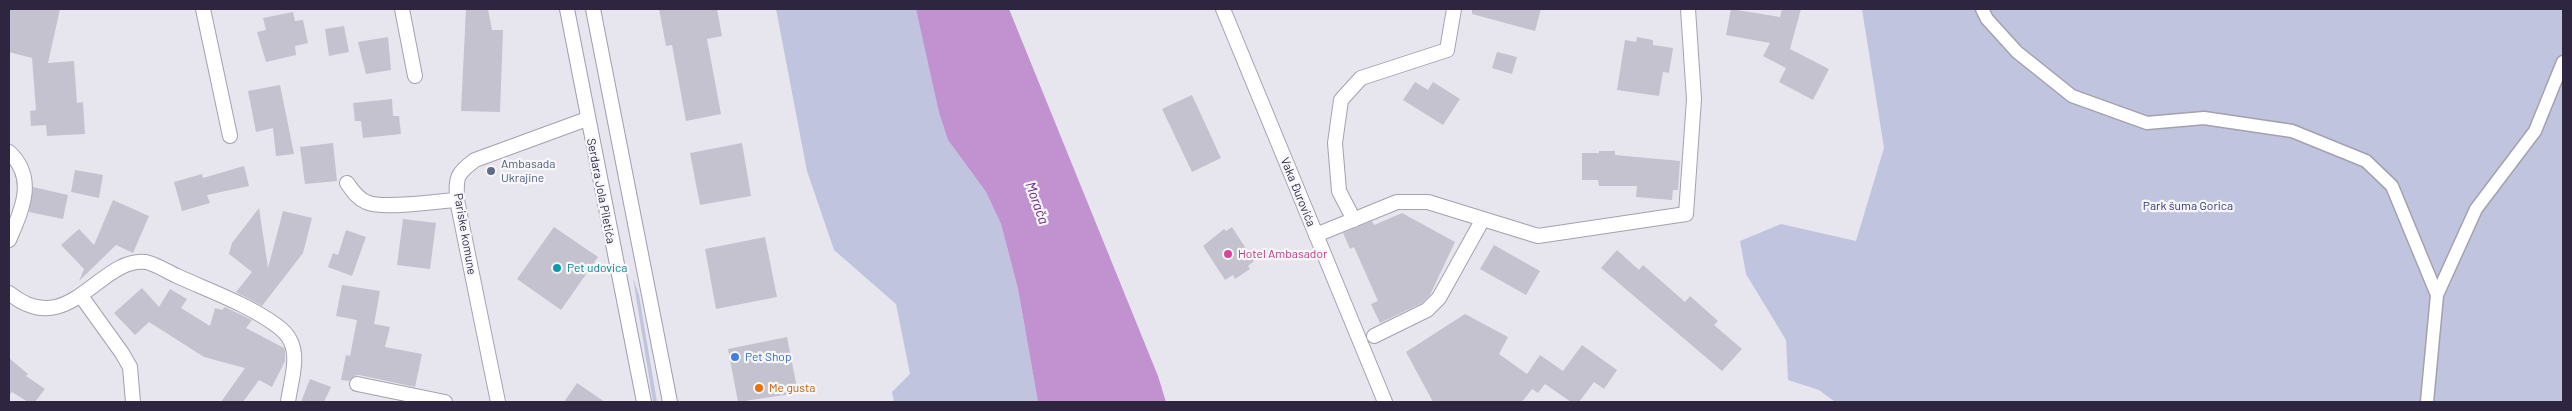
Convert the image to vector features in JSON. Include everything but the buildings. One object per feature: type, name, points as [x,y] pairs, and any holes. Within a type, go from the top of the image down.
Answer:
[{"type":"street","points":[[203,9],[230,136]]},
{"type":"street","points":[[402,9],[415,76]]},
{"type":"street","name":"Serdara Jola Piletića","points":[[567,9],[587,120],[644,402]]},
{"type":"street","points":[[593,9],[670,402]]},
{"type":"street","name":"Vaka Đurovića","points":[[1223,9],[1385,402]]},
{"type":"street","points":[[1354,220],[1339,191],[1335,143],[1341,100],[1361,78],[1447,50],[1454,9]]},
{"type":"street","points":[[1316,235],[1397,202],[1428,202],[1538,236],[1686,214],[1694,99],[1688,9]]},
{"type":"street","points":[[1982,9],[1987,19],[2017,52],[2072,96],[2147,123],[2204,118],[2292,131],[2366,161],[2392,186],[2437,296]]},
{"type":"street","points":[[2427,402],[2437,296],[2476,209],[2535,131],[2563,62]]},
{"type":"street","name":"Pariske komune","points":[[498,402],[457,200],[456,179],[462,170],[475,160],[587,120]]},
{"type":"street","points":[[9,152],[20,164],[26,184],[24,202],[9,240]]},
{"type":"street","points":[[347,183],[356,196],[368,204],[394,205],[457,200]]},
{"type":"street","points":[[1374,336],[1427,310],[1439,298],[1483,219]]},
{"type":"street","points":[[9,293],[20,303],[38,308],[51,307],[81,296],[112,273],[134,264],[146,262],[239,304],[276,325],[286,333],[292,342],[294,353],[288,402]]},
{"type":"street","points":[[81,296],[130,367],[133,402]]},
{"type":"street","points":[[357,384],[444,402]]},
{"type":"green space","points":[[776,9],[916,9],[948,140],[986,192],[1001,224],[1018,289],[1038,402],[894,402],[892,392],[910,374],[896,304],[834,250],[807,171]]},
{"type":"green space","name":"Park šuma Gorica","points":[[1862,9],[2563,9],[2563,402],[1835,402],[1819,390],[1788,380],[1786,340],[1746,274],[1740,241],[1781,224],[1856,241],[1884,148]]},
{"type":"green space","points":[[633,278],[639,295],[657,402],[653,402]]},
{"type":"water","name":"Morača","points":[[916,9],[1009,9],[1158,376],[1166,402],[1038,402],[1018,289],[1001,224],[986,192],[948,140],[939,112]]},
{"type":"place","name":"Ambasada Ukrajine","points":[[491,171]]},
{"type":"place","name":"Hotel Ambasador","points":[[1228,254]]},
{"type":"place","name":"Pet udovica","points":[[557,268]]},
{"type":"place","name":"Pet Shop","points":[[735,357]]},
{"type":"place","name":"Me gusta","points":[[759,388]]}]
